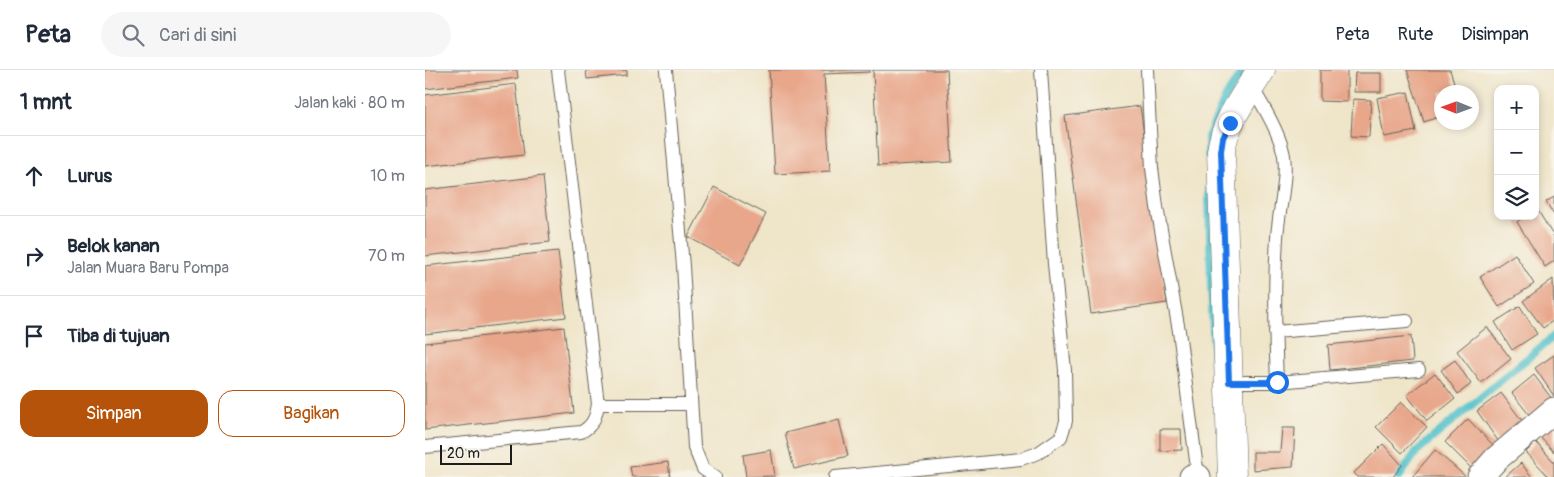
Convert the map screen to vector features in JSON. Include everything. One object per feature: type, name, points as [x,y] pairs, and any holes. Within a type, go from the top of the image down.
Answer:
[{"type":"street","points":[[1232,477],[1221,151],[1223,138],[1230,123],[1256,78]]},
{"type":"street","points":[[1480,477],[1496,459],[1554,410]]},
{"type":"lane","points":[[425,447],[581,432],[587,429],[597,416],[558,70]]},
{"type":"lane","points":[[665,70],[683,266],[694,447],[703,469],[715,477]]},
{"type":"lane","points":[[835,477],[1021,459],[1038,453],[1061,437],[1067,421],[1065,370],[1054,264],[1041,70]]},
{"type":"lane","points":[[1147,70],[1154,178],[1179,331],[1196,477]]},
{"type":"lane","points":[[1256,78],[1266,110],[1284,152],[1285,175],[1277,237],[1275,332],[1277,382]]},
{"type":"lane","points":[[1275,332],[1407,321]]},
{"type":"lane","points":[[1229,382],[1277,382],[1419,370]]},
{"type":"lane","points":[[597,404],[691,404]]},
{"type":"building","points":[[425,70],[517,70],[518,78],[425,89]]},
{"type":"building","points":[[586,70],[627,70],[627,75],[587,79]]},
{"type":"building","points":[[769,70],[870,70],[870,72],[824,74],[830,171],[775,174]]},
{"type":"building","points":[[873,70],[947,70],[952,162],[878,166]]},
{"type":"building","points":[[1320,70],[1347,70],[1347,102],[1320,101]]},
{"type":"building","points":[[1407,70],[1450,70],[1455,85],[1434,85],[1434,118],[1424,122]]},
{"type":"building","points":[[1355,73],[1381,73],[1381,92],[1354,92]]},
{"type":"building","points":[[516,84],[524,155],[425,166],[425,95]]},
{"type":"building","points":[[1408,92],[1416,131],[1384,137],[1377,98]]},
{"type":"building","points":[[1353,99],[1371,100],[1369,137],[1351,136]]},
{"type":"building","points":[[1140,106],[1167,303],[1091,314],[1065,116]]},
{"type":"building","points":[[543,176],[550,242],[425,256],[425,190]]},
{"type":"building","points":[[714,187],[766,214],[740,265],[688,237]]},
{"type":"building","points":[[1554,197],[1554,215],[1546,202]]},
{"type":"building","points":[[1539,212],[1554,237],[1554,261],[1545,267],[1517,222],[1520,220],[1539,220]]},
{"type":"building","points":[[558,251],[566,317],[425,334],[425,266]]},
{"type":"building","points":[[1515,254],[1534,284],[1499,307],[1480,277]]},
{"type":"building","points":[[1553,279],[1554,320],[1543,328],[1523,301]]},
{"type":"building","points":[[1520,306],[1537,334],[1512,350],[1495,322]]},
{"type":"building","points":[[564,327],[574,413],[425,430],[425,343]]},
{"type":"building","points":[[1487,327],[1511,359],[1481,383],[1457,351]]},
{"type":"building","points":[[1411,336],[1413,361],[1330,370],[1328,345]]},
{"type":"building","points":[[1554,355],[1554,396],[1535,368]]},
{"type":"building","points":[[1455,360],[1471,384],[1458,394],[1441,370]]},
{"type":"building","points":[[1435,373],[1455,399],[1427,421],[1407,395]]},
{"type":"building","points":[[1534,375],[1552,399],[1530,416],[1512,393]]},
{"type":"building","points":[[1501,393],[1526,426],[1501,445],[1477,411]]},
{"type":"building","points":[[1401,402],[1427,427],[1402,453],[1376,427]]},
{"type":"building","points":[[1468,419],[1495,447],[1473,470],[1445,442]]},
{"type":"building","points":[[839,420],[848,456],[794,469],[785,433]]},
{"type":"building","points":[[1554,424],[1554,452],[1540,437]]},
{"type":"building","points":[[1282,428],[1295,428],[1293,467],[1253,470],[1253,452],[1280,452]]},
{"type":"building","points":[[1160,429],[1181,429],[1182,450],[1160,451]]},
{"type":"building","points":[[1536,442],[1554,462],[1554,477],[1549,477],[1526,452]]},
{"type":"building","points":[[1383,444],[1402,465],[1393,477],[1358,477],[1354,473]]},
{"type":"building","points":[[771,450],[775,476],[746,477],[743,455]]},
{"type":"building","points":[[1435,450],[1466,477],[1412,477]]},
{"type":"building","points":[[668,462],[670,477],[632,477],[630,467]]},
{"type":"building","points":[[1521,463],[1532,477],[1505,477]]},
{"type":"waterway","points":[[1208,155],[1208,137],[1226,97],[1243,70]]},
{"type":"waterway","points":[[1209,189],[1216,400]]},
{"type":"waterway","points":[[1399,477],[1417,451],[1554,336]]},
{"type":"route","points":[[1230,123],[1223,138],[1221,151],[1229,382],[1277,382]]}]
